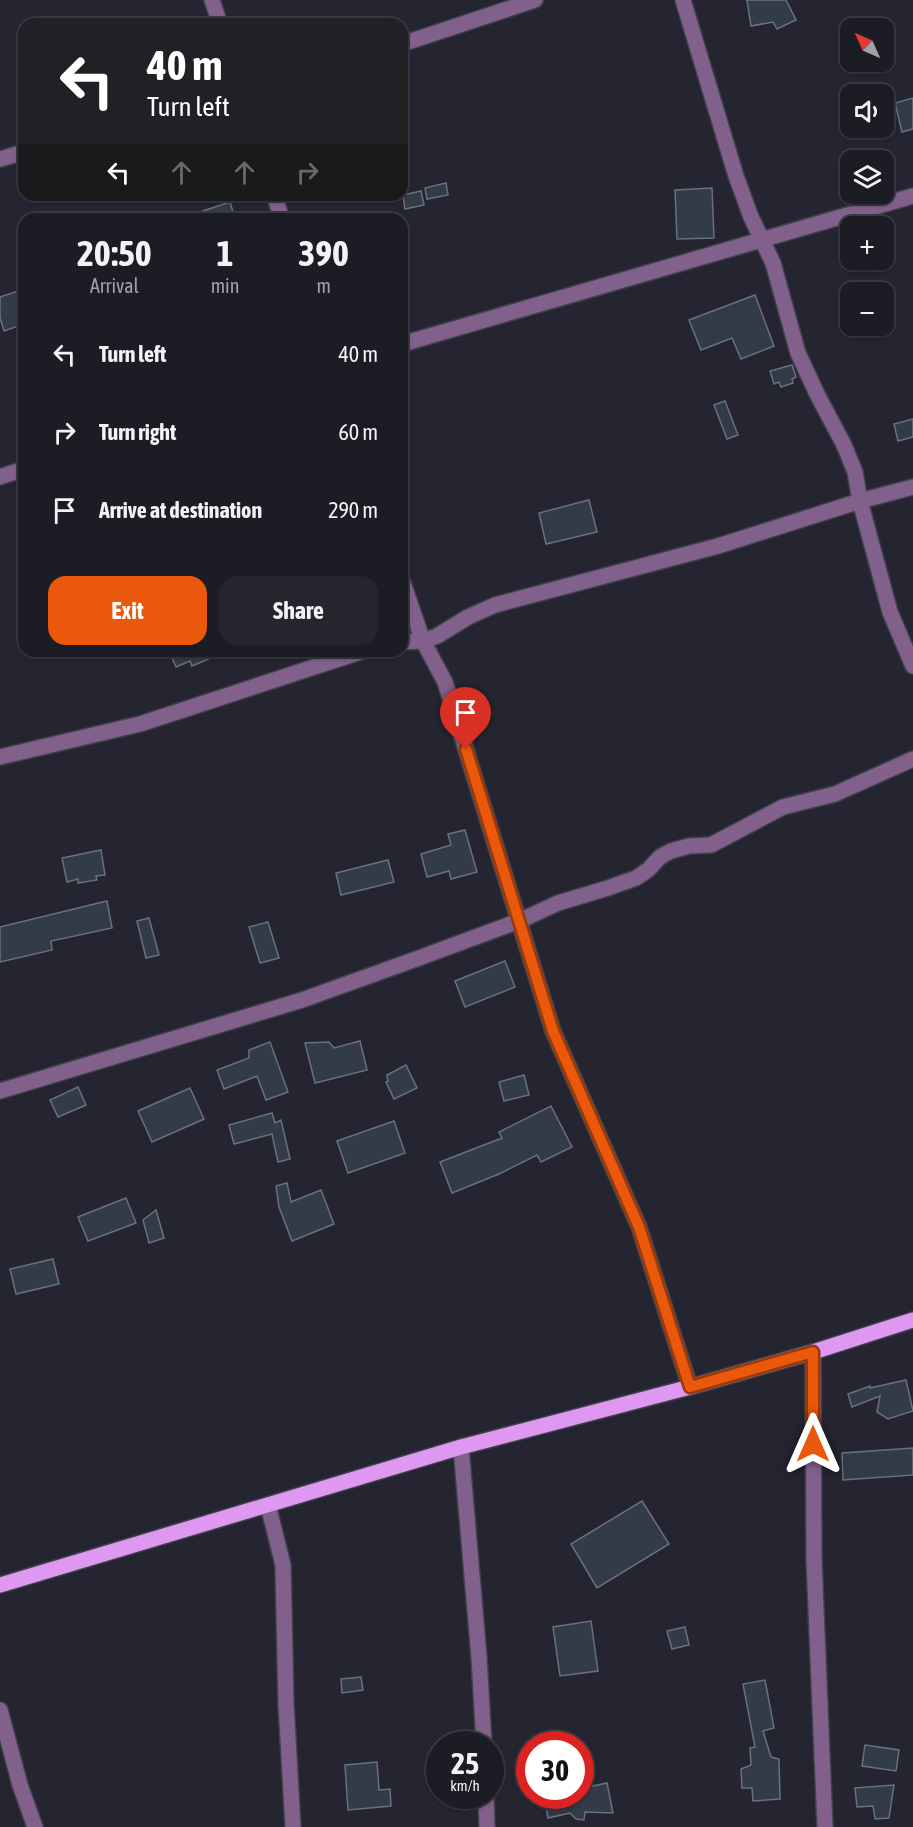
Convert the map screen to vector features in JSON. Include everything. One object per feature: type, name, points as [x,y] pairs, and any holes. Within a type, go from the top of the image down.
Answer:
[{"type":"main road","points":[[0,1585],[461,1447],[690,1387],[813,1352],[913,1320]]},
{"type":"street","points":[[212,0],[218,18]]},
{"type":"street","points":[[408,42],[535,0]]},
{"type":"street","points":[[683,0],[736,176],[772,263],[798,353],[855,472],[860,501],[890,612],[913,666]]},
{"type":"street","points":[[0,159],[18,154]]},
{"type":"street","points":[[408,342],[913,196]]},
{"type":"street","points":[[0,477],[18,471]]},
{"type":"street","points":[[408,642],[423,641],[437,636],[468,617],[495,605],[718,546],[860,501],[913,487]]},
{"type":"street","points":[[408,597],[423,641],[445,682],[553,1031],[639,1227],[690,1387]]},
{"type":"street","points":[[0,757],[140,724],[345,657]]},
{"type":"street","points":[[0,1091],[302,1000],[519,921],[558,903],[636,878],[648,870],[660,857],[671,851],[689,846],[711,845],[783,807],[835,794],[913,759]]},
{"type":"street","points":[[813,1352],[814,1560],[825,1827]]},
{"type":"street","points":[[461,1447],[483,1731]]},
{"type":"street","points":[[268,1505],[283,1565],[286,1704],[293,1827]]},
{"type":"street","points":[[0,1710],[35,1827]]},
{"type":"street","points":[[486,1809],[487,1827]]},
{"type":"building","points":[[747,0],[786,0],[796,20],[777,29],[773,22],[751,26]]},
{"type":"building","points":[[913,98],[913,129],[902,132],[895,103]]},
{"type":"building","points":[[446,183],[448,195],[427,199],[425,188]]},
{"type":"building","points":[[712,188],[714,238],[677,239],[675,190]]},
{"type":"building","points":[[421,191],[424,205],[405,209],[404,201],[408,201],[408,194]]},
{"type":"building","points":[[230,202],[233,213],[197,213]]},
{"type":"building","points":[[18,291],[18,326],[4,331],[0,318],[0,297]]},
{"type":"building","points":[[755,295],[774,346],[741,359],[732,338],[701,350],[689,320]]},
{"type":"building","points":[[792,365],[796,377],[792,379],[793,383],[781,387],[779,382],[774,384],[770,371]]},
{"type":"building","points":[[725,401],[738,435],[727,439],[714,405]]},
{"type":"building","points":[[913,419],[913,437],[898,441],[894,424]]},
{"type":"building","points":[[589,500],[597,532],[546,544],[539,513]]},
{"type":"building","points":[[172,657],[213,657],[192,666],[190,661],[176,667]]},
{"type":"building","points":[[465,830],[477,872],[451,879],[449,871],[427,877],[421,854],[451,845],[448,834]]},
{"type":"building","points":[[101,850],[105,875],[96,876],[97,880],[78,883],[78,879],[67,882],[62,858]]},
{"type":"building","points":[[388,860],[394,882],[341,895],[336,873]]},
{"type":"building","points":[[107,901],[112,928],[51,941],[52,950],[0,962],[0,927]]},
{"type":"building","points":[[149,918],[159,955],[146,958],[137,921]]},
{"type":"building","points":[[268,922],[279,958],[260,963],[249,927]]},
{"type":"building","points":[[505,961],[515,987],[465,1007],[455,981]]},
{"type":"building","points":[[360,1041],[367,1070],[315,1083],[305,1043],[329,1042],[334,1048]]},
{"type":"building","points":[[270,1042],[288,1092],[266,1100],[257,1076],[224,1089],[217,1070],[249,1058],[249,1050]]},
{"type":"building","points":[[406,1065],[417,1088],[394,1099],[386,1082],[388,1081],[387,1075]]},
{"type":"building","points":[[524,1075],[529,1095],[504,1101],[499,1082]]},
{"type":"building","points":[[78,1087],[86,1105],[58,1117],[50,1100]]},
{"type":"building","points":[[190,1088],[204,1119],[152,1142],[138,1111]]},
{"type":"building","points":[[551,1106],[572,1147],[541,1162],[537,1155],[499,1174],[452,1193],[440,1162],[502,1138],[499,1132]]},
{"type":"building","points":[[272,1113],[275,1123],[281,1120],[290,1159],[278,1162],[272,1134],[234,1144],[229,1125]]},
{"type":"building","points":[[394,1121],[405,1153],[348,1173],[337,1141]]},
{"type":"building","points":[[287,1183],[291,1202],[321,1190],[334,1224],[292,1241],[279,1207],[276,1186]]},
{"type":"building","points":[[126,1198],[136,1223],[88,1241],[78,1217]]},
{"type":"building","points":[[156,1210],[164,1238],[149,1243],[143,1220]]},
{"type":"building","points":[[53,1259],[59,1284],[16,1294],[10,1269]]},
{"type":"building","points":[[906,1380],[913,1411],[888,1419],[877,1412],[880,1396],[852,1407],[848,1394],[870,1386],[870,1388]]},
{"type":"building","points":[[913,1448],[913,1475],[843,1480],[842,1453]]},
{"type":"building","points":[[642,1501],[669,1544],[597,1588],[571,1544]]},
{"type":"building","points":[[591,1621],[598,1671],[560,1676],[553,1627]]},
{"type":"building","points":[[685,1627],[689,1645],[672,1649],[667,1631]]},
{"type":"building","points":[[361,1677],[363,1690],[342,1693],[341,1679]]},
{"type":"building","points":[[765,1680],[774,1728],[763,1731],[771,1757],[779,1759],[780,1799],[753,1801],[752,1788],[742,1788],[741,1769],[751,1765],[750,1748],[755,1747],[743,1684]]},
{"type":"building","points":[[865,1745],[899,1750],[896,1771],[862,1766]]},
{"type":"building","points":[[377,1762],[379,1790],[390,1789],[391,1806],[348,1810],[345,1765]]},
{"type":"building","points":[[607,1783],[613,1813],[585,1812],[584,1820],[576,1819],[570,1813],[548,1818],[546,1809],[594,1809],[594,1786]]},
{"type":"building","points":[[894,1785],[889,1818],[875,1819],[873,1806],[857,1807],[855,1788]]},
{"type":"route","points":[[466,749],[553,1031],[639,1227],[690,1387],[813,1352],[813,1444]]}]
